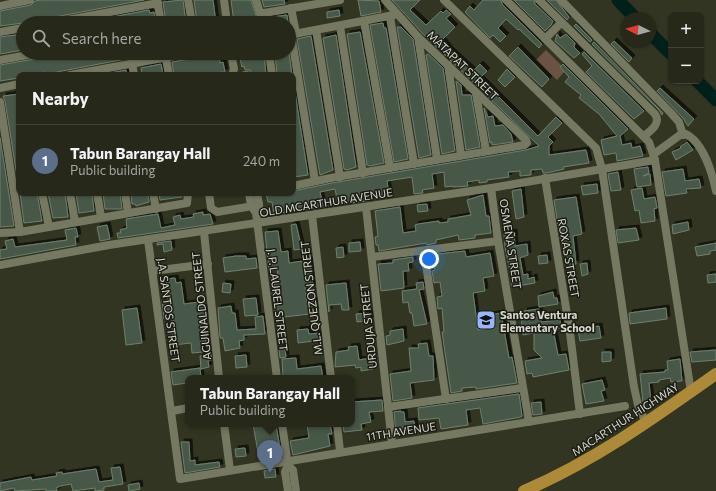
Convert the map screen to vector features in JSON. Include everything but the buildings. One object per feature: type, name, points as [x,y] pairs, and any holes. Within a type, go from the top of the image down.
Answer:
[{"type":"highway","name":"MACARTHUR HIGHWAY","points":[[524,491],[580,465],[646,423],[716,374]]},
{"type":"street","points":[[0,6],[30,0]]},
{"type":"street","points":[[188,0],[191,16]]},
{"type":"street","points":[[224,0],[226,16]]},
{"type":"street","points":[[256,0],[260,13],[340,0]]},
{"type":"street","name":"MATAPAT STREET","points":[[385,0],[393,16],[448,65],[476,94],[526,140],[527,144],[486,151]]},
{"type":"street","points":[[444,0],[592,142],[598,154],[602,169],[634,387],[638,405],[646,423]]},
{"type":"street","points":[[506,0],[644,136],[654,157],[691,392]]},
{"type":"street","points":[[539,0],[657,117],[656,124],[644,136]]},
{"type":"street","points":[[561,0],[671,113],[679,122],[683,135]]},
{"type":"street","points":[[87,16],[158,2],[160,16]]},
{"type":"street","points":[[291,8],[291,16]]},
{"type":"street","points":[[296,33],[393,16],[414,164]]},
{"type":"street","points":[[364,21],[390,168]]},
{"type":"street","points":[[545,39],[561,23]]},
{"type":"street","points":[[340,26],[363,173]]},
{"type":"street","points":[[0,32],[16,29]]},
{"type":"street","points":[[316,30],[340,177]]},
{"type":"street","points":[[418,37],[436,159]]},
{"type":"street","points":[[0,60],[16,57]]},
{"type":"street","points":[[103,72],[145,60]]},
{"type":"street","points":[[167,60],[169,72]]},
{"type":"street","points":[[232,60],[235,72]]},
{"type":"street","points":[[270,60],[272,72]]},
{"type":"street","points":[[296,60],[315,181]]},
{"type":"street","points":[[132,63],[134,72]]},
{"type":"street","points":[[448,65],[460,155]]},
{"type":"street","points":[[0,88],[16,85]]},
{"type":"street","points":[[296,185],[486,151],[476,94]]},
{"type":"street","points":[[0,102],[20,232]]},
{"type":"street","points":[[654,157],[683,135]]},
{"type":"street","points":[[683,135],[691,137],[700,149],[711,171],[716,191]]},
{"type":"street","name":"OLD MCARTHUR AVENUE","points":[[0,264],[491,188],[602,169],[654,157]]},
{"type":"street","name":"ROXAS STREET","points":[[545,178],[570,333],[580,414]]},
{"type":"street","name":"OSMEÑA STREET","points":[[491,188],[498,241],[529,422]]},
{"type":"street","points":[[43,196],[49,227]]},
{"type":"street","points":[[71,196],[75,222]]},
{"type":"street","points":[[97,196],[101,218]]},
{"type":"street","points":[[125,196],[128,213]]},
{"type":"street","points":[[154,196],[156,209]]},
{"type":"street","points":[[0,233],[20,232],[187,203],[188,196]]},
{"type":"street","points":[[210,196],[214,211],[255,208]]},
{"type":"street","points":[[250,196],[255,208]]},
{"type":"street","points":[[255,208],[257,196]]},
{"type":"street","name":"URDUJA STREET","points":[[366,207],[392,443]]},
{"type":"street","name":"J. P. LAUREL STREET","points":[[255,208],[276,375]]},
{"type":"street","name":"M.L. QUEZON STREET","points":[[312,215],[332,375]]},
{"type":"street","name":"AGUINALDO STREET","points":[[204,232],[219,375]]},
{"type":"street","name":"J.A. SANTOS STREET","points":[[148,240],[180,479]]},
{"type":"street","points":[[372,257],[498,241]]},
{"type":"street","points":[[424,251],[446,399]]},
{"type":"street","points":[[152,271],[208,264]]},
{"type":"street","points":[[388,407],[522,388]]},
{"type":"street","name":"11TH AVENUE","points":[[180,479],[287,462],[340,451],[625,406]]},
{"type":"street","points":[[172,411],[185,409]]},
{"type":"street","points":[[224,427],[230,470]]},
{"type":"street","points":[[282,427],[287,462],[285,472],[291,488]]},
{"type":"street","points":[[337,427],[340,451]]},
{"type":"shaded area","points":[[546,50],[566,70],[557,80],[536,60]]},
{"type":"waterway","points":[[618,0],[629,12]]},
{"type":"waterway","points":[[656,39],[668,51]]},
{"type":"waterway","points":[[700,84],[716,100]]},
{"type":"place","name":"Santos Ventura Elementary School","points":[[486,320]]},
{"type":"place","name":"Tabun Barangay Hall","points":[[270,473]]}]
